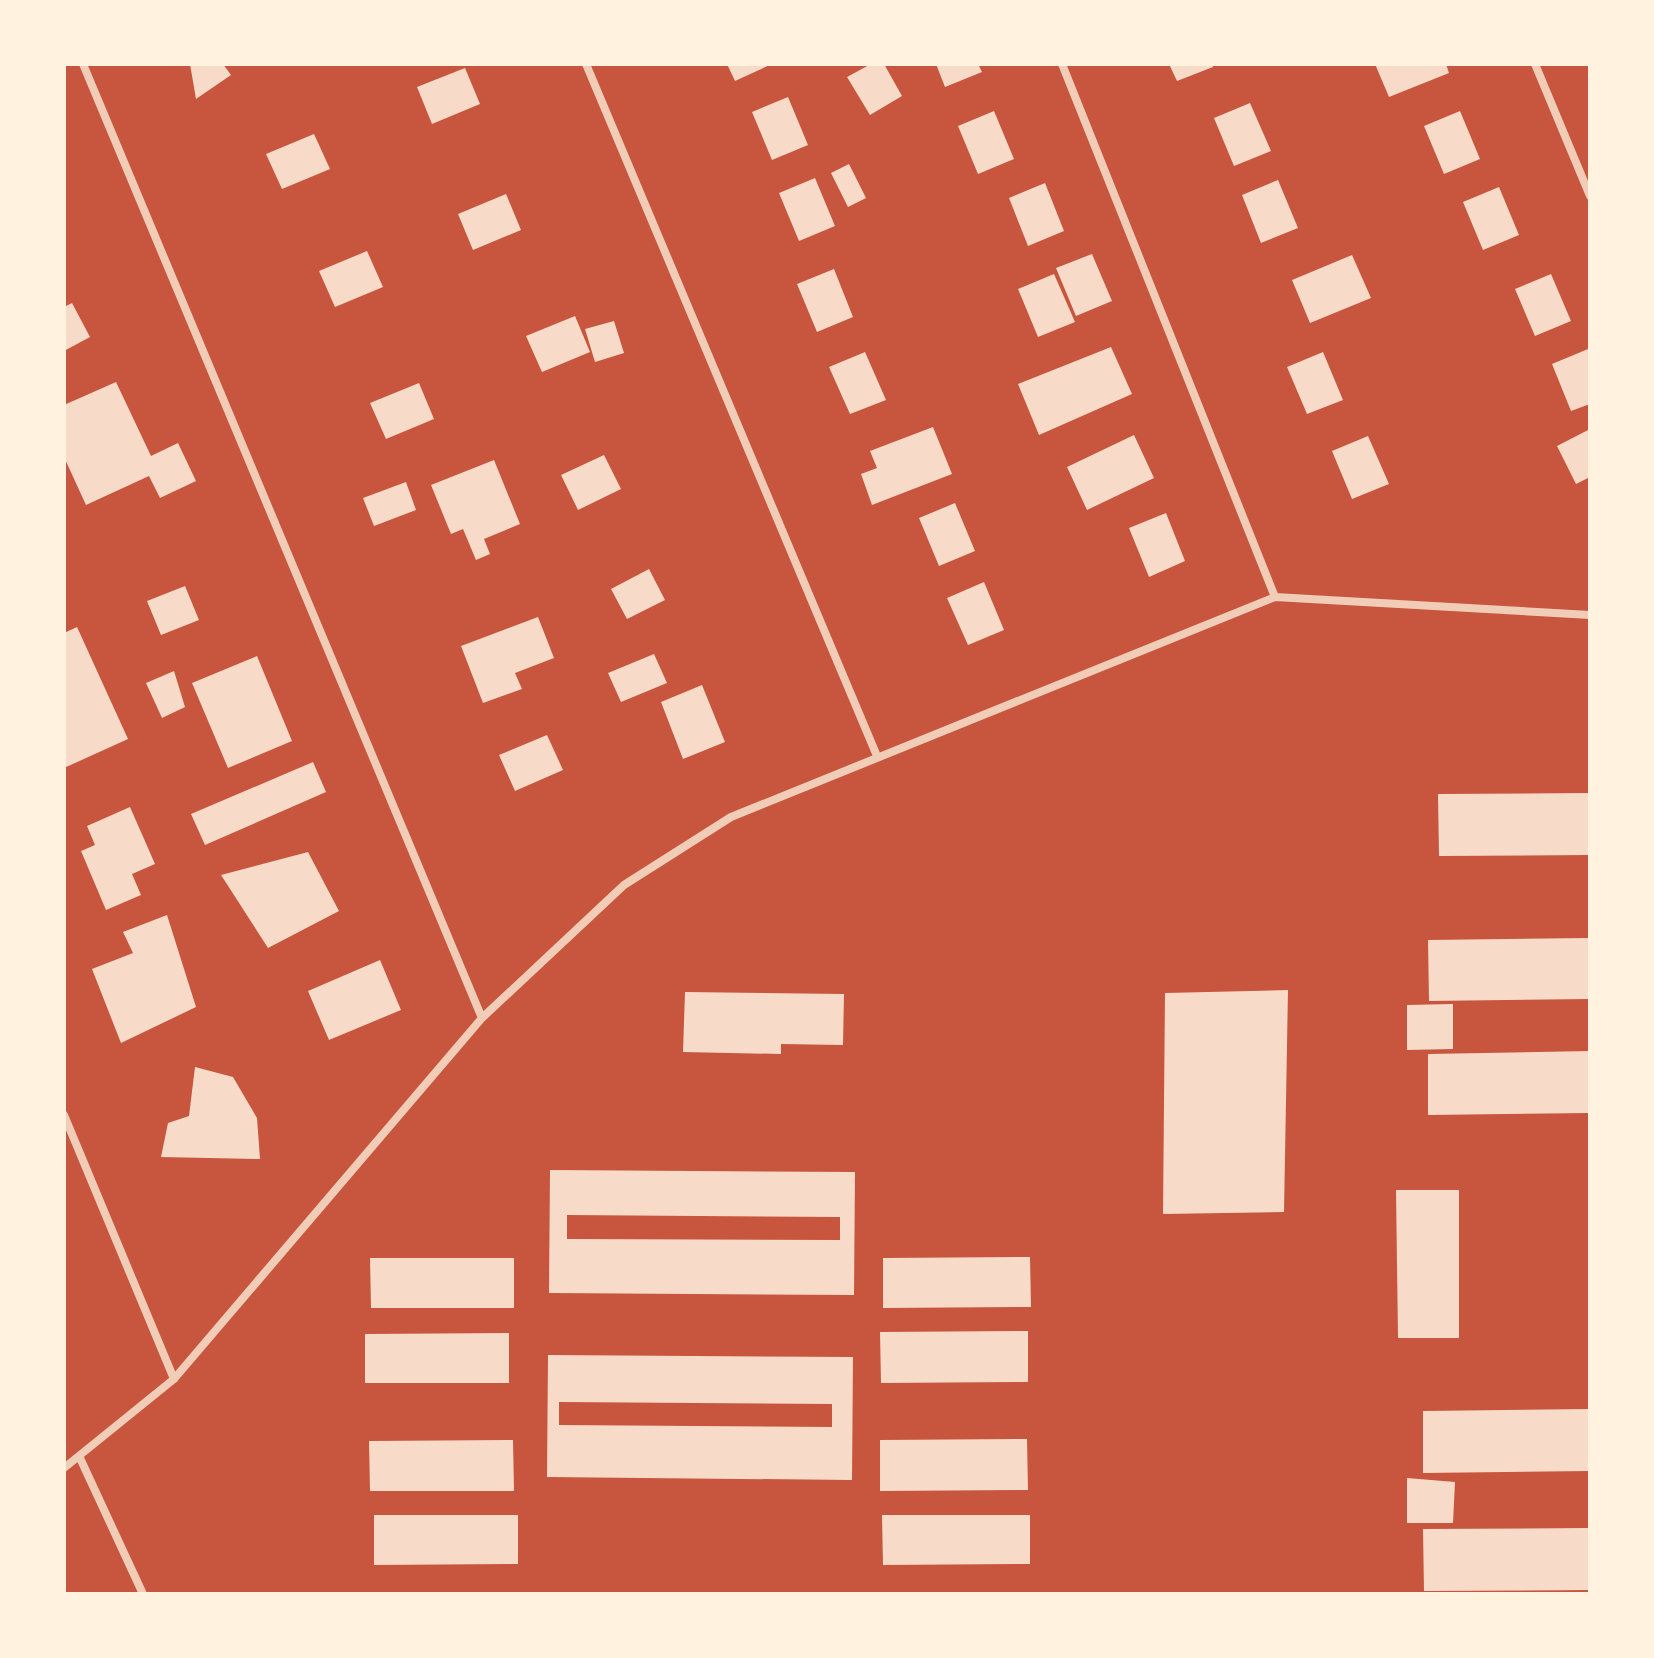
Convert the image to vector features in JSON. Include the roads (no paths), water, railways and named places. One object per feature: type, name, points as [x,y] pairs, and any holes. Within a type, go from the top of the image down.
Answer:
[{"type":"street","points":[[83,64],[482,1018]]},
{"type":"street","points":[[586,64],[877,756]]},
{"type":"street","points":[[1062,64],[1275,597]]},
{"type":"street","points":[[1535,64],[1590,196]]},
{"type":"street","points":[[64,1468],[174,1379],[482,1018],[624,885],[731,817],[1275,597],[1590,615]]},
{"type":"street","points":[[64,1115],[174,1379]]},
{"type":"street","points":[[80,1458],[143,1594]]}]
